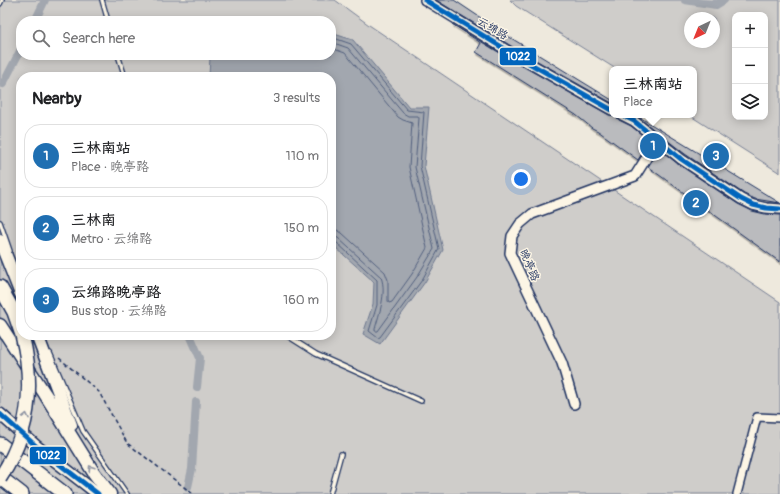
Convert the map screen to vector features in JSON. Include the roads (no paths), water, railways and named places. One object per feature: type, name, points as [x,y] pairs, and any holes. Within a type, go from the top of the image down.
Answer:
[{"type":"highway","points":[[0,241],[16,281]]},
{"type":"highway","points":[[0,287],[16,318]]},
{"type":"highway","points":[[1,326],[94,473],[110,494]]},
{"type":"highway","points":[[22,494],[0,477],[8,466],[18,442],[28,406],[29,370],[23,340]]},
{"type":"highway","points":[[39,340],[72,428],[73,440]]},
{"type":"highway","points":[[0,444],[64,493]]},
{"type":"main road","points":[[0,414],[31,441],[98,494]]},
{"type":"street","name":"云绵路","points":[[425,0],[513,54],[609,108]]},
{"type":"street","points":[[628,118],[634,121],[681,159],[741,199],[753,205],[780,209]]},
{"type":"street","name":"晚亭路","points":[[574,404],[562,363],[510,253],[512,236],[520,224],[532,214],[635,176],[657,141]]},
{"type":"street","points":[[737,494],[757,417],[780,418]]},
{"type":"lane","points":[[0,4],[2,0]]},
{"type":"lane","points":[[102,0],[107,16]]},
{"type":"lane","points":[[120,60],[123,72]]},
{"type":"lane","points":[[0,222],[12,255]]},
{"type":"lane","points":[[294,340],[316,354],[421,401]]},
{"type":"lane","points":[[49,350],[82,431],[128,494]]},
{"type":"lane","points":[[330,494],[341,454]]},
{"type":"water","points":[[336,35],[353,40],[409,107],[429,107],[424,166],[443,250],[425,282],[380,344],[363,334],[373,304],[374,282],[336,248],[336,72],[209,72],[210,60],[336,60]]},
{"type":"waterway","points":[[37,16],[45,0]]},
{"type":"waterway","points":[[685,0],[716,5],[724,0]]},
{"type":"waterway","points":[[3,84],[16,59]]},
{"type":"waterway","points":[[192,340],[200,358],[197,387]]},
{"type":"waterway","points":[[188,487],[192,469],[196,402]]},
{"type":"place","name":"三林南站","points":[[653,146]]},
{"type":"place","name":"云绵路晚亭路","points":[[716,156]]},
{"type":"place","name":"三林南","points":[[696,203]]}]
